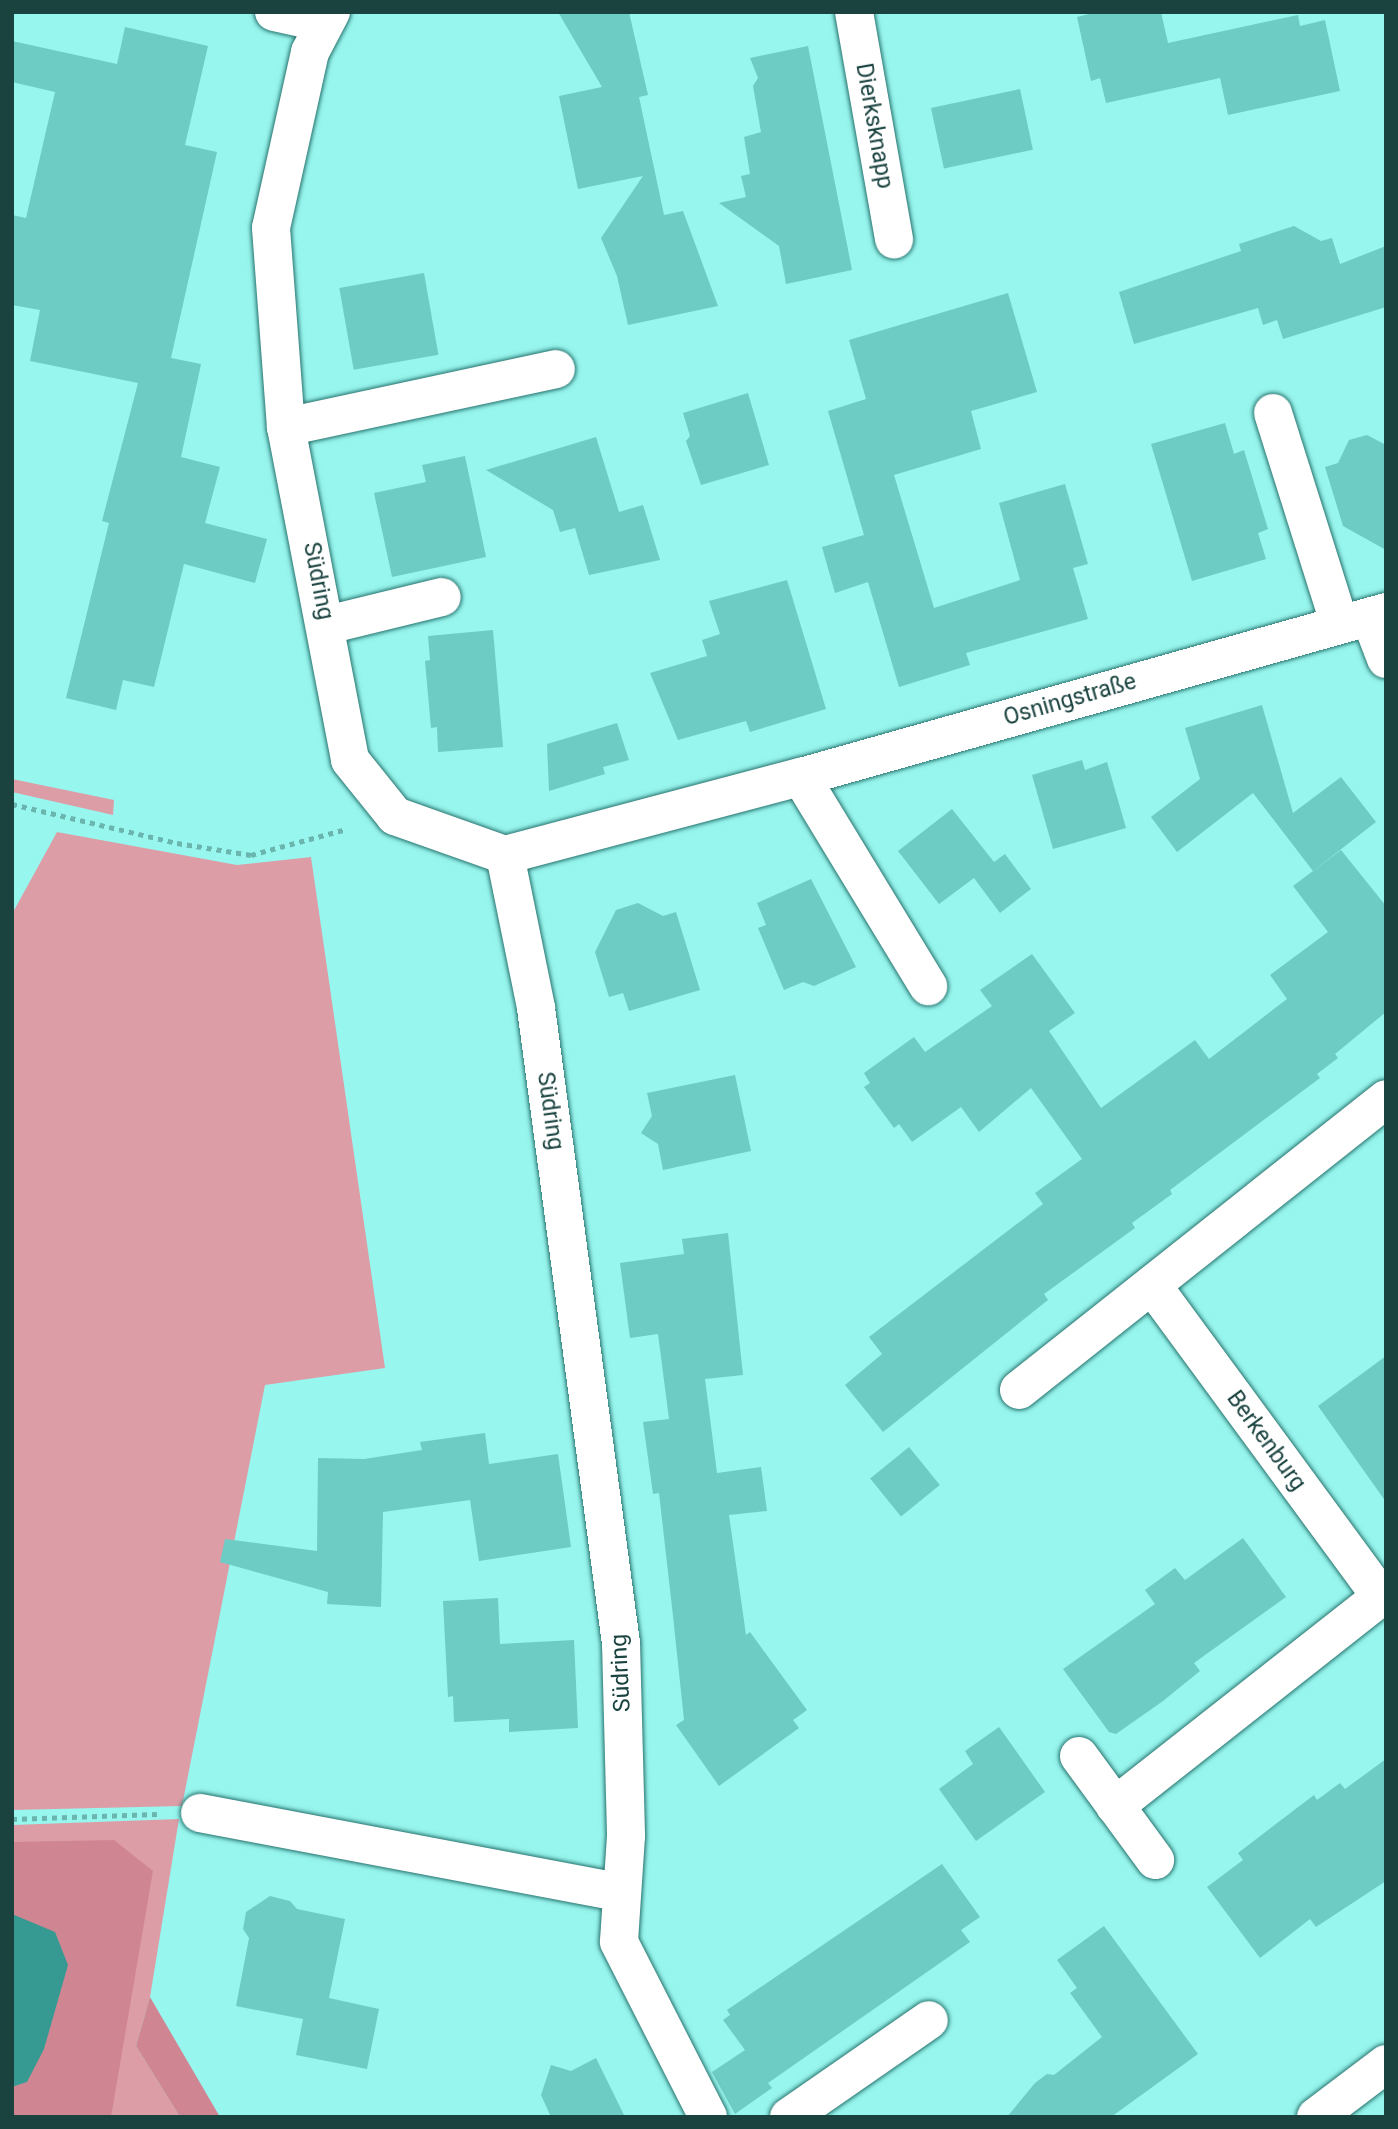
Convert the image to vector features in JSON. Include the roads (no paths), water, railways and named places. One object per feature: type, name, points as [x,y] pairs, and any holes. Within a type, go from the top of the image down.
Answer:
[{"type":"street","points":[[274,12],[327,17]]},
{"type":"street","name":"Dierksknapp","points":[[854,12],[894,240]]},
{"type":"street","name":"Südring","points":[[327,17],[310,52],[271,228],[286,428],[327,625],[350,760],[395,816],[505,855],[536,1008],[621,1643],[626,1836],[619,1892],[619,1942],[708,2117]]},
{"type":"street","points":[[286,428],[556,369]]},
{"type":"street","points":[[1273,413],[1386,659]]},
{"type":"street","points":[[327,625],[442,597]]},
{"type":"street","name":"Osningstraße","points":[[505,855],[802,777],[1365,618]]},
{"type":"street","points":[[802,777],[929,986]]},
{"type":"street","points":[[1019,1390],[1386,1099]]},
{"type":"street","name":"Berkenburg","points":[[1115,1806],[1383,1595],[1152,1285]]},
{"type":"street","points":[[1079,1756],[1155,1860]]},
{"type":"street","points":[[200,1813],[619,1892]]},
{"type":"street","points":[[789,2117],[929,2020]]},
{"type":"street","points":[[1316,2117],[1386,2064]]}]
